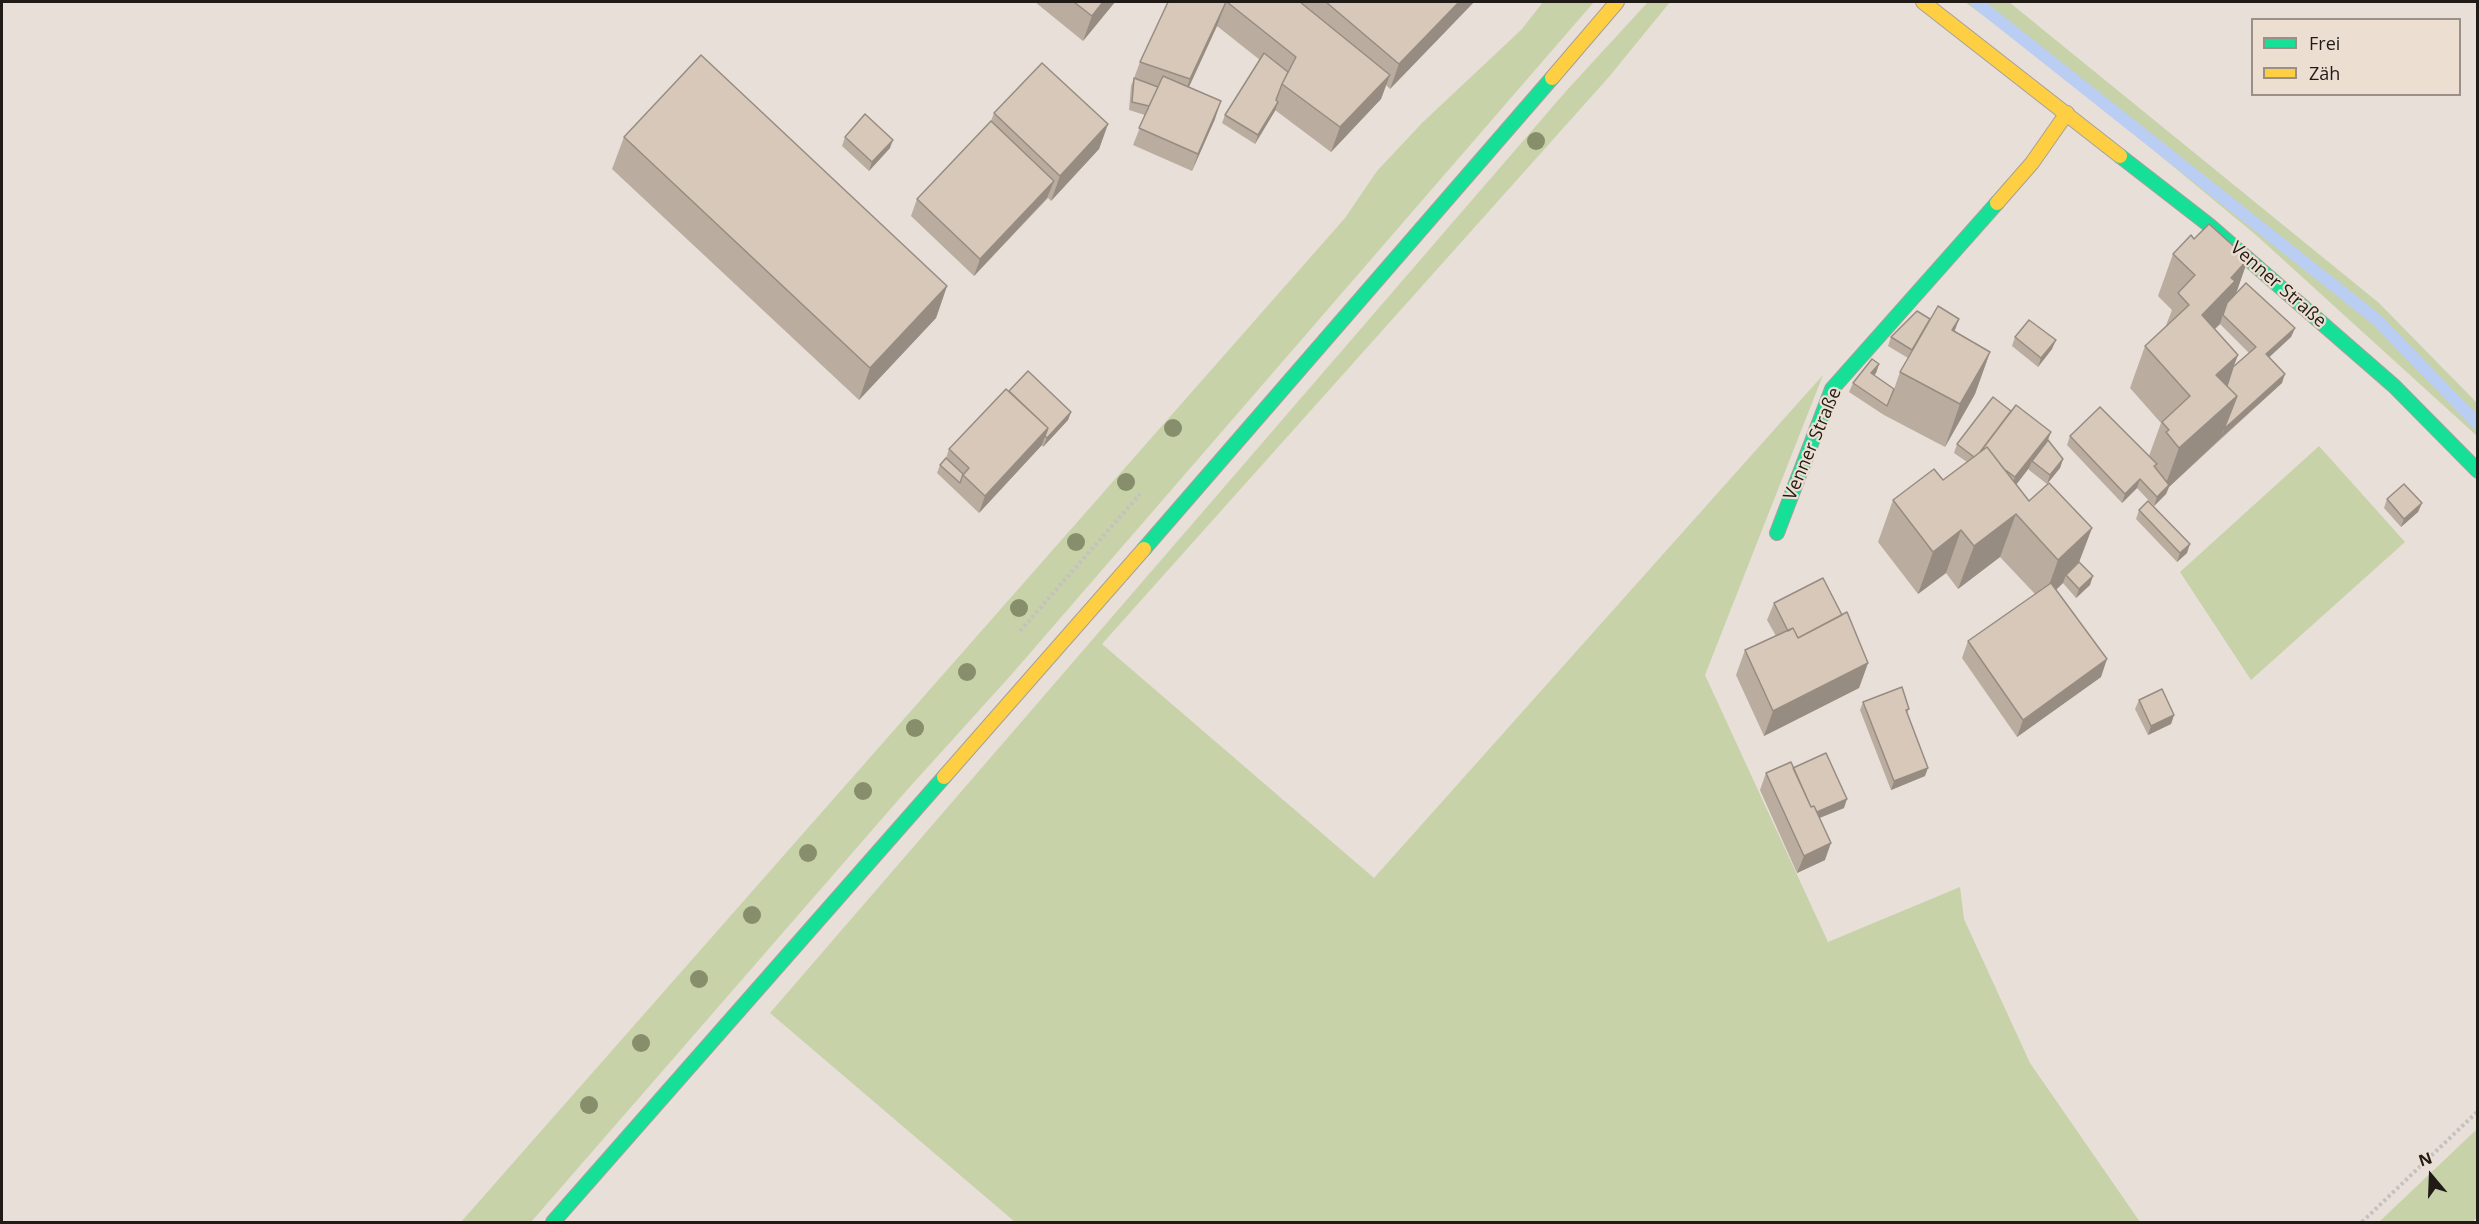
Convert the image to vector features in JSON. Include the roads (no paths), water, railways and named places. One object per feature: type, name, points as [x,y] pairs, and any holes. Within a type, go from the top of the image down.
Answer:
[{"type":"street","points":[[553,1222],[1157,534],[1617,2]]},
{"type":"street","name":"Venner Straße","points":[[1923,2],[2210,225],[2394,386],[2478,471]]},
{"type":"street","name":"Venner Straße","points":[[1777,533],[1832,389],[2032,163],[2067,113]]},
{"type":"waterway","points":[[1976,2],[2376,319],[2478,424]]}]
